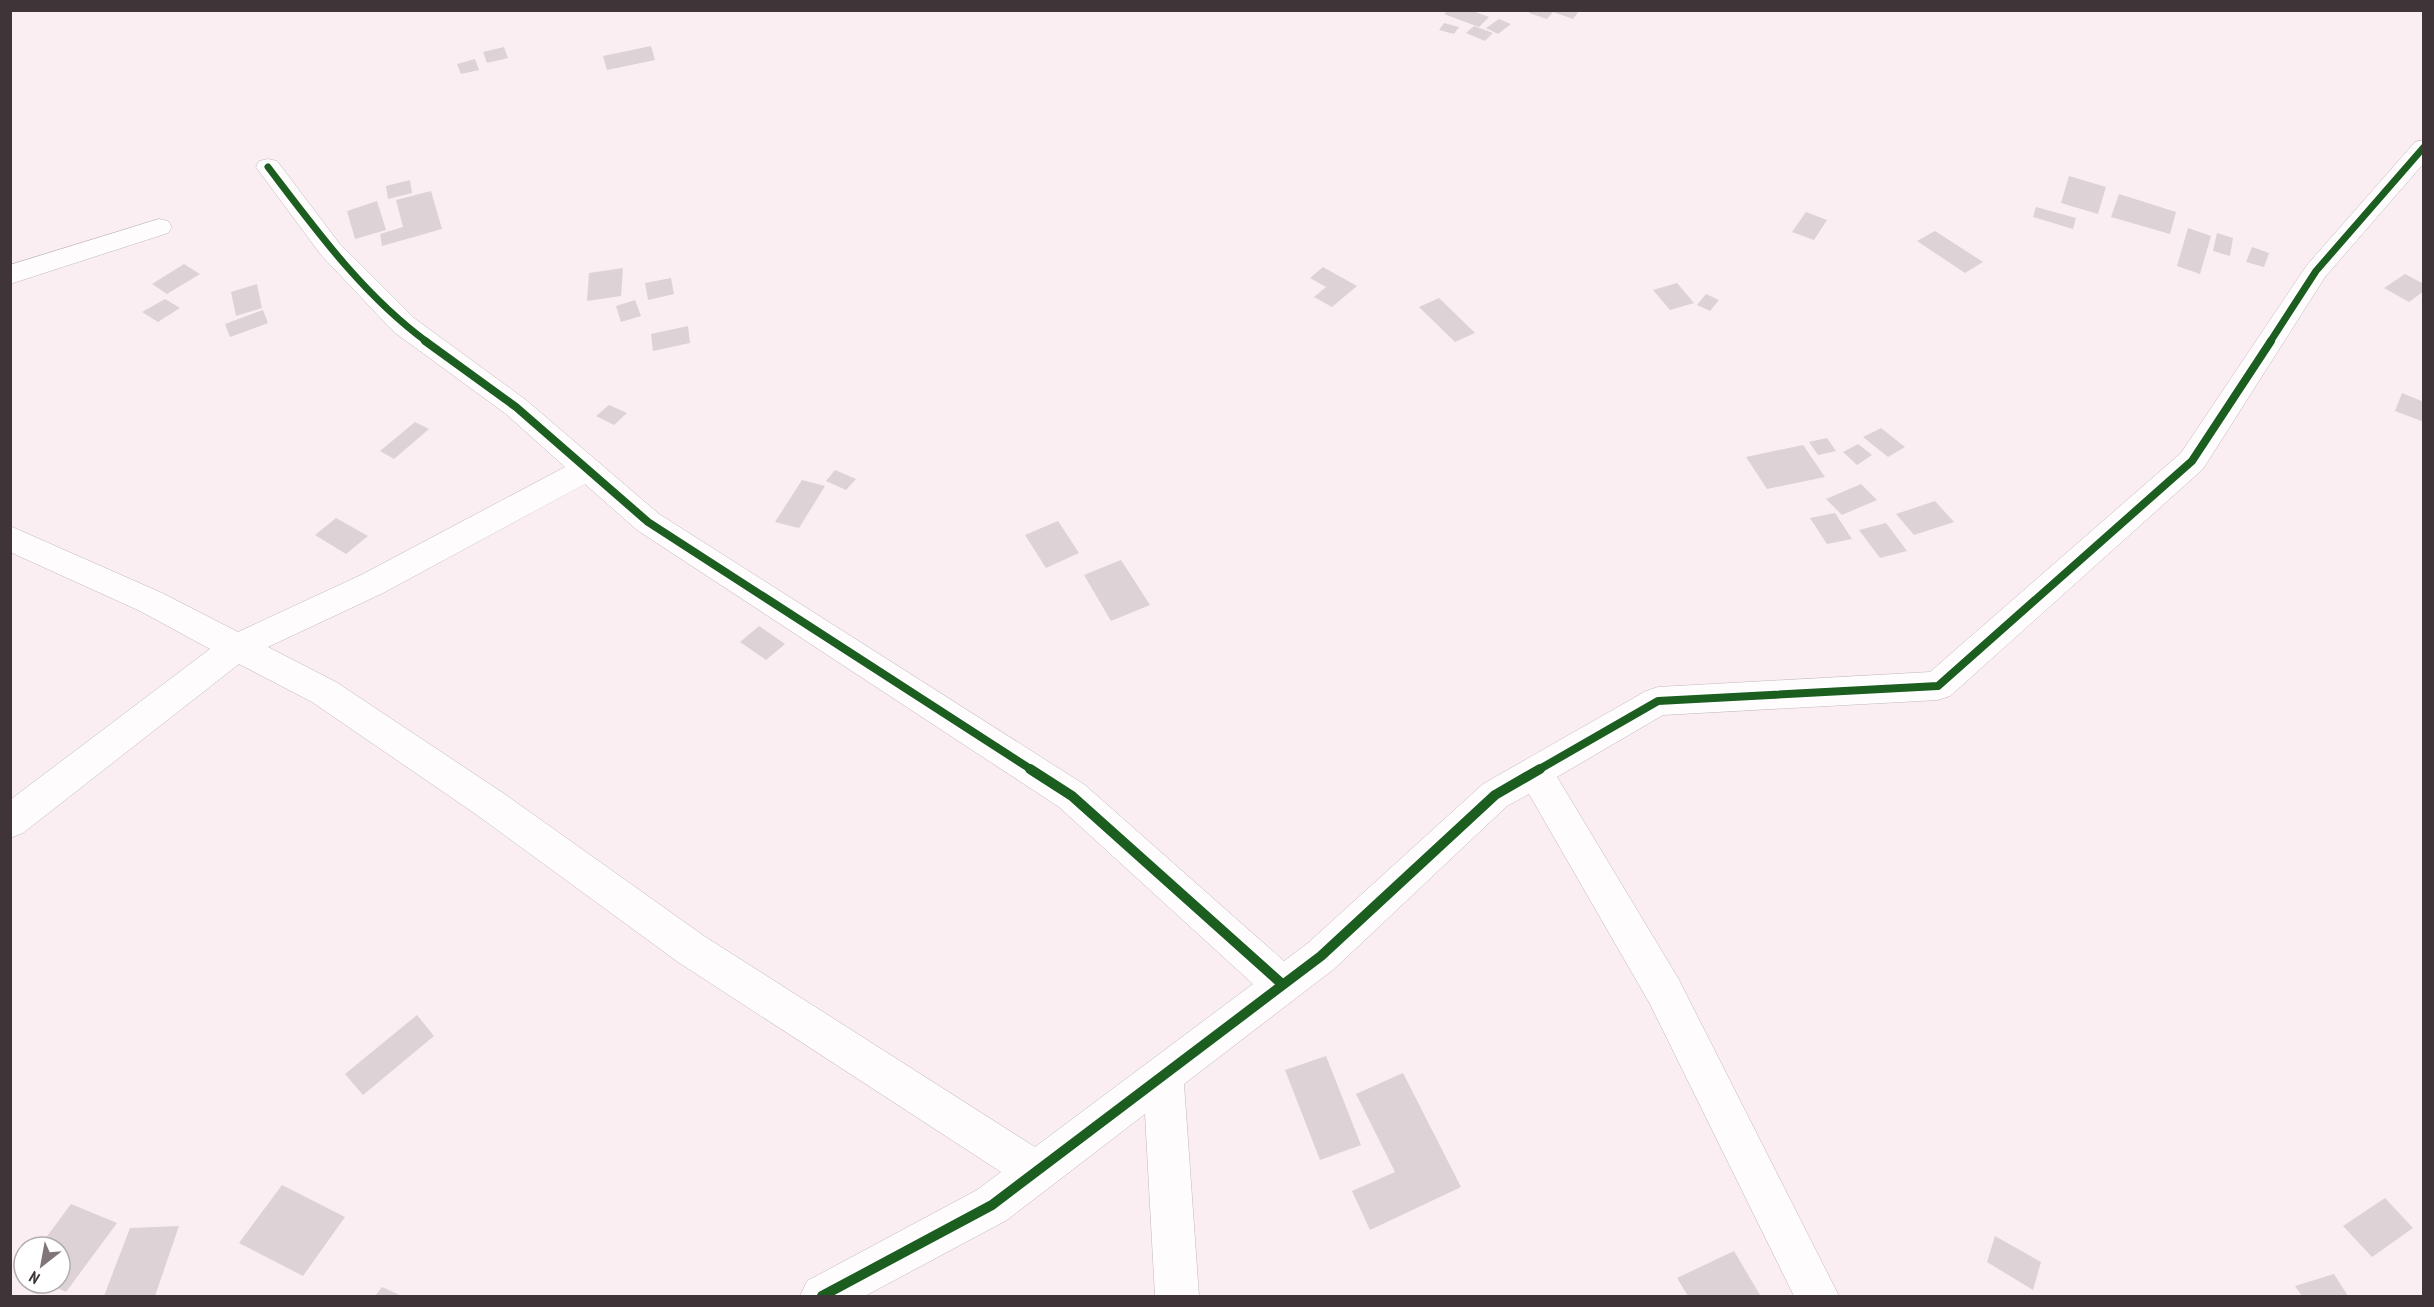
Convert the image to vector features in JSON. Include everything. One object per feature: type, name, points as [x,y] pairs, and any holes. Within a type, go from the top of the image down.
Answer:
[{"type":"street","points":[[822,1296],[992,1205],[1321,956],[1495,795],[1658,701],[1938,687],[2192,461],[2316,271],[2424,147]]},
{"type":"street","points":[[268,166],[330,249],[404,325],[516,407],[648,522],[1072,796],[1282,984]]},
{"type":"street","points":[[10,275],[159,227]]},
{"type":"street","points":[[10,822],[237,647],[372,584],[587,469]]},
{"type":"street","points":[[10,538],[151,602],[324,692],[490,804],[691,949],[1036,1171]]},
{"type":"street","points":[[1535,772],[1664,990],[1816,1296]]},
{"type":"street","points":[[1163,1074],[1177,1296]]},
{"type":"building","points":[[1449,10],[1470,10],[1489,17],[1479,27],[1444,14]]},
{"type":"building","points":[[1531,10],[1579,11],[1573,19],[1553,12],[1547,19],[1529,13]]},
{"type":"building","points":[[1499,19],[1511,24],[1498,34],[1486,28]]},
{"type":"building","points":[[1444,23],[1459,27],[1454,34],[1439,30]]},
{"type":"building","points":[[1474,26],[1493,33],[1485,41],[1466,33]]},
{"type":"building","points":[[651,46],[655,60],[607,70],[603,56]]},
{"type":"building","points":[[504,47],[508,58],[487,63],[483,52]]},
{"type":"building","points":[[475,59],[479,70],[461,74],[457,64]]},
{"type":"building","points":[[2069,176],[2106,187],[2098,214],[2061,203]]},
{"type":"building","points":[[410,180],[412,193],[388,199],[386,186]]},
{"type":"building","points":[[431,191],[442,229],[382,246],[380,234],[403,227],[396,200]]},
{"type":"building","points":[[2119,194],[2176,212],[2170,234],[2111,217]]},
{"type":"building","points":[[377,201],[386,230],[355,239],[347,211]]},
{"type":"building","points":[[2036,207],[2076,218],[2073,229],[2033,217]]},
{"type":"building","points":[[1806,212],[1827,220],[1814,240],[1792,232]]},
{"type":"building","points":[[2188,228],[2211,236],[2200,274],[2177,266]]},
{"type":"building","points":[[1935,231],[1983,262],[1965,273],[1917,241]]},
{"type":"building","points":[[2217,233],[2233,238],[2230,256],[2213,251]]},
{"type":"building","points":[[2252,247],[2269,253],[2264,267],[2246,262]]},
{"type":"building","points":[[184,264],[200,274],[167,294],[152,284]]},
{"type":"building","points":[[1323,267],[1357,286],[1332,307],[1314,297],[1326,287],[1310,278]]},
{"type":"building","points":[[623,268],[621,296],[587,301],[589,273]]},
{"type":"building","points":[[2405,274],[2424,284],[2424,291],[2409,302],[2384,288]]},
{"type":"building","points":[[671,278],[674,294],[648,300],[645,283]]},
{"type":"building","points":[[1677,283],[1694,303],[1670,310],[1653,290]]},
{"type":"building","points":[[257,284],[262,308],[236,316],[231,292]]},
{"type":"building","points":[[1706,294],[1719,300],[1710,311],[1697,305]]},
{"type":"building","points":[[1439,298],[1475,333],[1455,342],[1419,307]]},
{"type":"building","points":[[165,299],[180,308],[158,322],[142,312]]},
{"type":"building","points":[[635,300],[641,316],[621,322],[616,306]]},
{"type":"building","points":[[263,310],[268,323],[230,337],[225,324]]},
{"type":"building","points":[[688,326],[690,343],[653,351],[651,334]]},
{"type":"building","points":[[2402,393],[2424,402],[2424,422],[2395,411]]},
{"type":"building","points":[[609,405],[627,413],[614,425],[596,416]]},
{"type":"building","points":[[415,422],[429,429],[394,459],[380,451]]},
{"type":"building","points":[[1881,428],[1905,447],[1888,457],[1863,437]]},
{"type":"building","points":[[1827,438],[1836,451],[1818,455],[1809,442]]},
{"type":"building","points":[[1858,444],[1872,455],[1857,465],[1843,452]]},
{"type":"building","points":[[1803,445],[1825,477],[1767,489],[1746,457]]},
{"type":"building","points":[[835,470],[856,479],[846,490],[826,481]]},
{"type":"building","points":[[802,480],[825,486],[799,528],[775,522]]},
{"type":"building","points":[[1861,484],[1877,500],[1842,515],[1826,499]]},
{"type":"building","points":[[1935,501],[1954,522],[1914,535],[1896,514]]},
{"type":"building","points":[[1835,513],[1852,539],[1827,544],[1810,518]]},
{"type":"building","points":[[336,518],[368,536],[346,554],[315,535]]},
{"type":"building","points":[[1058,521],[1079,553],[1046,568],[1025,535]]},
{"type":"building","points":[[1886,523],[1907,551],[1880,558],[1859,530]]},
{"type":"building","points":[[1121,560],[1150,605],[1111,621],[1084,575]]},
{"type":"building","points":[[759,626],[785,644],[766,660],[740,642]]},
{"type":"building","points":[[417,1015],[434,1036],[363,1095],[345,1074]]},
{"type":"building","points":[[1326,1056],[1361,1145],[1320,1160],[1285,1070]]},
{"type":"building","points":[[1403,1073],[1461,1187],[1370,1230],[1352,1191],[1395,1172],[1356,1094]]},
{"type":"building","points":[[282,1185],[345,1217],[303,1276],[239,1243]]},
{"type":"building","points":[[2385,1198],[2413,1228],[2372,1257],[2343,1226]]},
{"type":"building","points":[[71,1204],[117,1223],[72,1284],[72,1235],[48,1235]]},
{"type":"building","points":[[179,1226],[155,1296],[104,1296],[130,1228]]},
{"type":"building","points":[[1995,1236],[2041,1262],[2033,1290],[1987,1262]]},
{"type":"building","points":[[1734,1251],[1760,1295],[1688,1296],[1677,1278]]},
{"type":"building","points":[[2334,1274],[2348,1296],[2302,1296],[2295,1286]]},
{"type":"building","points":[[382,1287],[402,1296],[375,1296]]},
{"type":"cycle path","points":[[822,1296],[992,1205],[1321,956],[1495,795],[1658,701],[1938,686],[2192,461],[2316,271],[2424,147]]},
{"type":"cycle path","points":[[268,167],[330,249],[404,325],[516,407],[648,522],[1072,796],[1282,984]]}]
